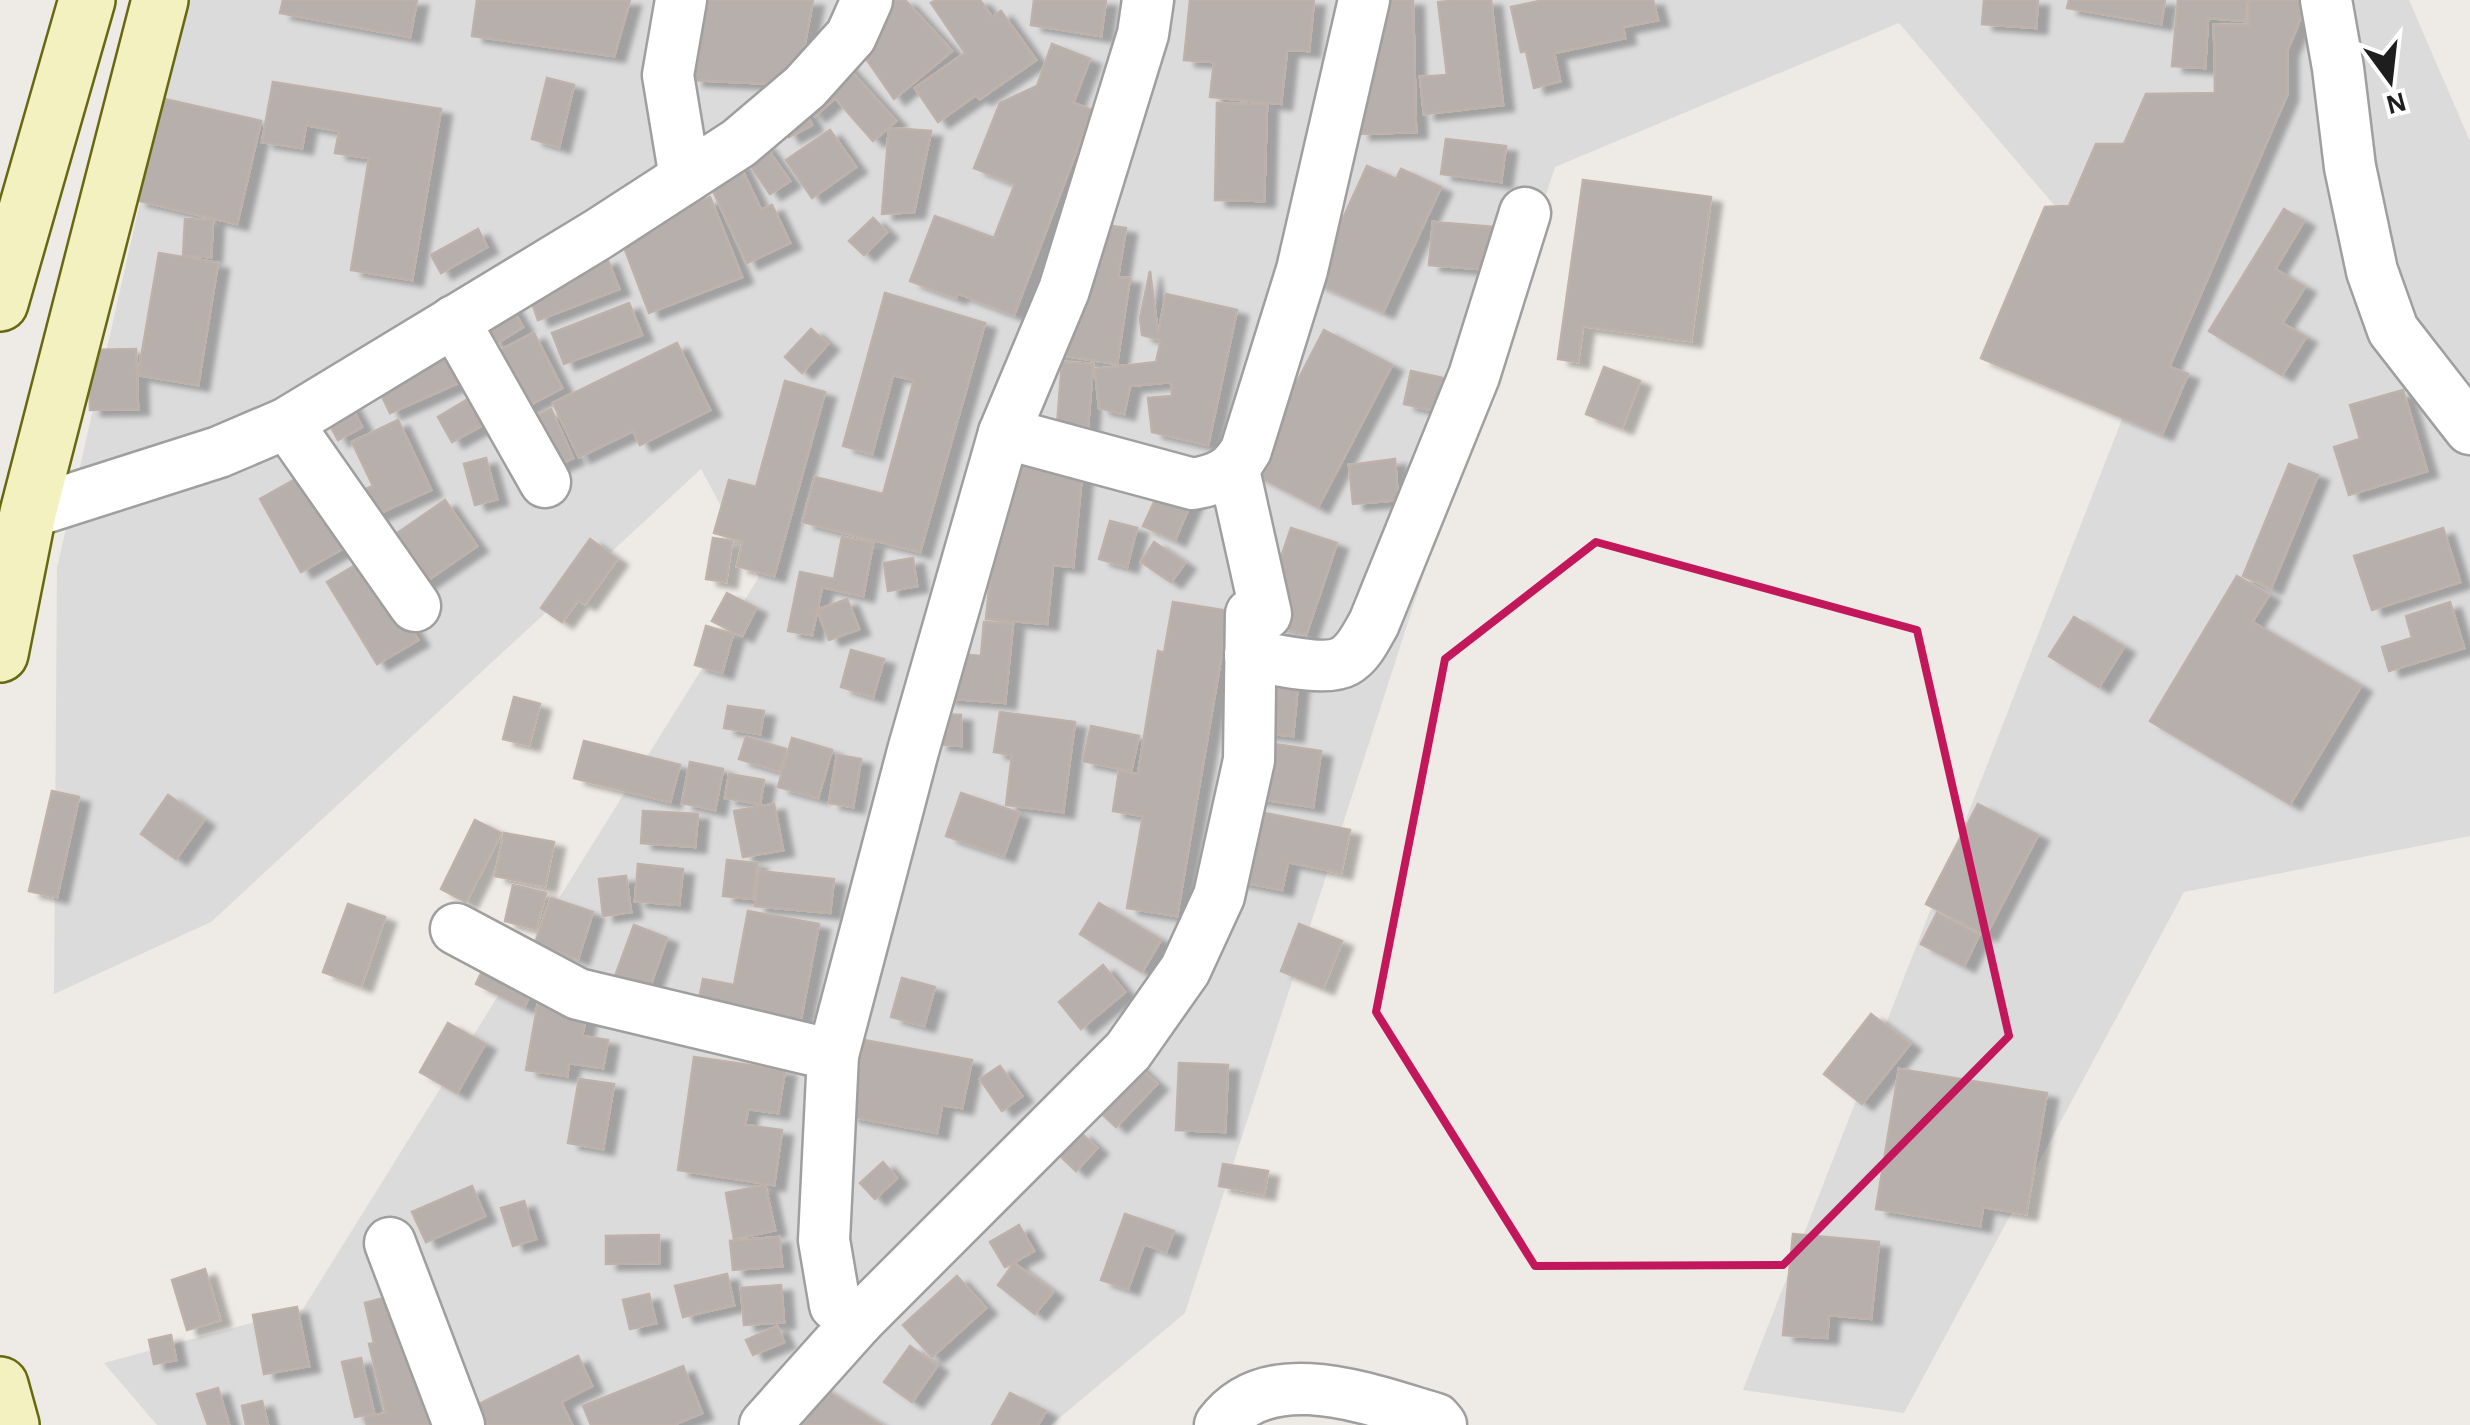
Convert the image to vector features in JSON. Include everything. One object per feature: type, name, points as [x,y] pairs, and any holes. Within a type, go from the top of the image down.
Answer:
[{"type":"main road","points":[[0,303],[88,0]]},
{"type":"main road","points":[[0,654],[28,513],[160,0]]},
{"type":"main road","points":[[0,1384],[11,1425]]},
{"type":"street","points":[[681,0],[668,74],[685,178]]},
{"type":"street","points":[[28,513],[219,452],[287,424],[740,143],[806,87],[851,36],[868,0]]},
{"type":"street","points":[[858,1320],[835,1304],[824,1240],[833,1054],[1004,433],[1064,290],[1143,34],[1148,0]]},
{"type":"street","points":[[1004,433],[1193,484],[1214,480],[1234,470],[1246,450],[1302,270],[1364,0]]},
{"type":"street","points":[[2326,0],[2350,167],[2372,272],[2394,330],[2470,429]]},
{"type":"street","points":[[1256,628],[1304,664],[1342,663],[1360,648],[1374,623],[1474,376],[1526,213]]},
{"type":"street","points":[[454,322],[545,482]]},
{"type":"street","points":[[287,424],[415,606]]},
{"type":"street","points":[[765,1425],[858,1320],[1128,1051],[1186,970],[1218,896],[1248,760],[1256,628],[1234,470]]},
{"type":"street","points":[[456,928],[578,994],[833,1054]]},
{"type":"street","points":[[390,1243],[459,1425]]},
{"type":"street","points":[[1220,1425],[1231,1410],[1266,1391],[1342,1391],[1436,1420],[1441,1425]]},
{"type":"highlighted area","points":[[1596,542],[1917,630],[2009,1036],[1783,1265],[1535,1266],[1376,1012],[1445,659]]},
{"type":"shaded area","points":[[186,0],[2409,0],[2470,141],[2470,836],[2184,892],[1904,1413],[1743,1390],[2158,327],[1899,23],[1555,167],[1185,1313],[1051,1425],[157,1425],[104,1363],[303,1309],[759,577],[701,469],[211,922],[54,994],[57,568]]},
{"type":"building","points":[[283,0],[417,0],[410,37],[280,13]]},
{"type":"building","points":[[477,0],[630,0],[614,56],[472,36]]},
{"type":"building","points":[[704,0],[813,0],[797,85],[692,80]]},
{"type":"building","points":[[894,0],[905,0],[952,51],[894,99],[856,44]]},
{"type":"building","points":[[980,0],[992,17],[1001,11],[1036,60],[980,99],[976,95],[938,122],[915,88],[965,53],[931,3]]},
{"type":"building","points":[[1034,0],[1106,0],[1101,36],[1031,25]]},
{"type":"building","points":[[1190,0],[1314,0],[1309,51],[1287,50],[1281,104],[1210,97],[1214,62],[1184,60]]},
{"type":"building","points":[[1355,0],[1413,0],[1416,132],[1359,134]]},
{"type":"building","points":[[1491,0],[1503,105],[1424,114],[1420,77],[1447,75],[1438,2]]},
{"type":"building","points":[[1544,0],[1653,0],[1658,20],[1623,27],[1625,38],[1554,53],[1560,81],[1534,88],[1511,7]]},
{"type":"building","points":[[1984,0],[2038,0],[2036,28],[1982,24]]},
{"type":"building","points":[[2069,0],[2165,0],[2161,24],[2067,8]]},
{"type":"building","points":[[2178,0],[2247,0],[2245,21],[2208,18],[2205,68],[2172,66]]},
{"type":"building","points":[[2249,0],[2307,3],[2287,51],[2287,95],[2169,367],[2188,374],[2162,434],[1981,358],[2045,207],[2069,206],[2096,144],[2124,144],[2146,94],[2215,93],[2214,25],[2249,25]]},
{"type":"building","points":[[1052,44],[1090,59],[1073,103],[1092,110],[1014,315],[957,293],[956,298],[910,281],[935,216],[994,238],[1015,184],[974,168],[1000,103],[1037,86]]},
{"type":"building","points":[[843,62],[896,121],[873,141],[835,98],[815,116],[800,99]]},
{"type":"building","points":[[547,78],[574,85],[559,147],[532,139]]},
{"type":"building","points":[[273,82],[441,109],[412,280],[351,270],[369,158],[335,153],[339,131],[306,125],[302,148],[262,142]]},
{"type":"building","points":[[160,98],[261,121],[237,224],[136,200]]},
{"type":"building","points":[[799,100],[812,125],[789,137],[776,113]]},
{"type":"building","points":[[1217,103],[1267,105],[1264,201],[1215,200]]},
{"type":"building","points":[[889,128],[931,131],[914,212],[882,214]]},
{"type":"building","points":[[830,130],[856,167],[812,198],[786,160]]},
{"type":"building","points":[[1446,139],[1506,146],[1501,182],[1441,174]]},
{"type":"building","points":[[763,143],[790,181],[770,194],[744,156]]},
{"type":"building","points":[[738,161],[761,210],[772,205],[790,243],[747,263],[706,176]]},
{"type":"building","points":[[1367,166],[1396,179],[1401,169],[1441,187],[1383,312],[1314,282]]},
{"type":"building","points":[[1583,180],[1711,197],[1691,341],[1583,326],[1578,362],[1558,359]]},
{"type":"building","points":[[710,197],[742,277],[649,313],[618,231]]},
{"type":"building","points":[[2284,209],[2304,221],[2275,269],[2305,287],[2282,323],[2306,337],[2282,375],[2209,331]]},
{"type":"building","points":[[873,218],[887,232],[864,255],[849,241]]},
{"type":"building","points":[[1060,218],[1126,228],[1118,277],[1130,278],[1117,364],[1041,352]]},
{"type":"building","points":[[185,219],[213,220],[211,257],[183,256]]},
{"type":"building","points":[[1433,222],[1494,227],[1491,270],[1429,265]]},
{"type":"building","points":[[478,229],[487,247],[441,273],[431,255]]},
{"type":"building","points":[[159,253],[218,263],[198,385],[138,375]]},
{"type":"building","points":[[607,258],[619,289],[538,320],[527,288]]},
{"type":"building","points":[[1150,271],[1158,335],[1166,294],[1237,310],[1208,445],[1152,432],[1148,398],[1172,396],[1171,382],[1130,386],[1124,414],[1099,408],[1095,369],[1156,362],[1161,340],[1142,335],[1140,318]]},
{"type":"building","points":[[885,293],[985,323],[920,552],[803,522],[815,477],[883,494],[914,380],[893,375],[872,454],[843,446]]},
{"type":"building","points":[[507,300],[523,327],[494,345],[477,318]]},
{"type":"building","points":[[629,303],[642,335],[564,364],[552,333]]},
{"type":"building","points":[[811,329],[828,344],[802,373],[785,357]]},
{"type":"building","points":[[1324,330],[1392,365],[1318,507],[1250,472]]},
{"type":"building","points":[[534,333],[562,388],[518,411],[489,356]]},
{"type":"building","points":[[677,343],[710,410],[640,445],[633,431],[579,457],[553,403]]},
{"type":"building","points":[[136,349],[138,409],[90,410],[89,350]]},
{"type":"building","points":[[456,354],[467,379],[390,413],[378,388]]},
{"type":"building","points":[[1062,362],[1093,364],[1088,427],[1057,425]]},
{"type":"building","points":[[1604,367],[1640,381],[1622,428],[1586,414]]},
{"type":"building","points":[[1411,371],[1461,382],[1454,415],[1404,404]]},
{"type":"building","points":[[785,381],[825,392],[774,576],[737,566],[743,541],[714,533],[729,480],[756,487]]},
{"type":"building","points":[[2403,390],[2427,471],[2349,495],[2334,447],[2360,439],[2350,405]]},
{"type":"building","points":[[473,396],[488,422],[452,442],[438,417]]},
{"type":"building","points":[[349,403],[362,427],[338,440],[325,416]]},
{"type":"building","points":[[551,409],[573,458],[554,467],[532,418]]},
{"type":"building","points":[[398,420],[431,490],[362,521],[350,496],[373,486],[352,442]]},
{"type":"building","points":[[1002,456],[1083,464],[1073,567],[1053,565],[1047,624],[986,619]]},
{"type":"building","points":[[486,458],[497,499],[475,505],[464,464]]},
{"type":"building","points":[[1395,459],[1398,500],[1353,504],[1349,465]]},
{"type":"building","points":[[2289,464],[2318,475],[2271,588],[2243,576]]},
{"type":"building","points":[[308,472],[349,545],[301,572],[260,499]]},
{"type":"building","points":[[1162,485],[1193,498],[1175,540],[1143,526]]},
{"type":"building","points":[[445,500],[477,546],[415,589],[383,543]]},
{"type":"building","points":[[1110,521],[1137,528],[1127,567],[1099,559]]},
{"type":"building","points":[[1291,528],[1337,543],[1306,635],[1260,619]]},
{"type":"building","points":[[2443,528],[2460,582],[2372,610],[2354,556]]},
{"type":"building","points":[[842,537],[873,543],[863,596],[822,587],[812,635],[788,631],[800,572],[834,579]]},
{"type":"building","points":[[713,538],[732,541],[726,582],[706,579]]},
{"type":"building","points":[[590,539],[617,559],[585,604],[578,600],[562,622],[541,608]]},
{"type":"building","points":[[1154,542],[1185,563],[1171,582],[1141,562]]},
{"type":"building","points":[[369,557],[418,640],[377,664],[327,582]]},
{"type":"building","points":[[913,558],[917,586],[888,591],[884,563]]},
{"type":"building","points":[[2237,576],[2269,595],[2252,622],[2361,686],[2290,804],[2150,721]]},
{"type":"building","points":[[727,593],[756,608],[742,636],[712,621]]},
{"type":"building","points":[[847,599],[859,629],[829,640],[817,610]]},
{"type":"building","points":[[1173,602],[1229,611],[1177,916],[1127,908],[1143,816],[1113,811],[1119,771],[1138,774],[1158,651],[1164,653]]},
{"type":"building","points":[[2450,602],[2464,648],[2389,671],[2382,647],[2412,638],[2406,616]]},
{"type":"building","points":[[2074,617],[2124,647],[2099,687],[2049,656]]},
{"type":"building","points":[[984,622],[1013,624],[1005,703],[944,698],[949,653],[981,656]]},
{"type":"building","points":[[706,626],[733,634],[722,673],[695,665]]},
{"type":"building","points":[[851,650],[884,659],[873,697],[841,687]]},
{"type":"building","points":[[1260,670],[1299,673],[1293,736],[1255,732]]},
{"type":"building","points":[[514,697],[540,704],[529,745],[503,739]]},
{"type":"building","points":[[728,706],[764,711],[760,734],[724,728]]},
{"type":"building","points":[[1000,712],[1075,722],[1063,812],[1006,805],[1012,755],[994,752]]},
{"type":"building","points":[[938,714],[961,715],[961,746],[937,744]]},
{"type":"building","points":[[1091,726],[1139,736],[1131,771],[1083,761]]},
{"type":"building","points":[[746,737],[786,749],[779,771],[739,759]]},
{"type":"building","points":[[792,738],[832,750],[818,798],[778,787]]},
{"type":"building","points":[[584,741],[680,765],[670,802],[574,778]]},
{"type":"building","points":[[1255,741],[1321,751],[1313,807],[1246,797]]},
{"type":"building","points":[[837,755],[861,759],[853,807],[829,803]]},
{"type":"building","points":[[690,762],[723,769],[715,810],[682,803]]},
{"type":"building","points":[[729,774],[764,780],[760,804],[725,798]]},
{"type":"building","points":[[52,791],[79,797],[57,897],[29,891]]},
{"type":"building","points":[[961,793],[1019,813],[1004,856],[946,836]]},
{"type":"building","points":[[168,795],[204,820],[176,859],[141,834]]},
{"type":"building","points":[[774,804],[783,850],[743,857],[734,811]]},
{"type":"building","points":[[1978,804],[2038,835],[1986,935],[1926,904]]},
{"type":"building","points":[[1245,809],[1350,830],[1341,873],[1288,862],[1282,890],[1231,880]]},
{"type":"building","points":[[643,811],[698,814],[695,847],[641,843]]},
{"type":"building","points":[[475,820],[501,833],[466,902],[441,889]]},
{"type":"building","points":[[504,833],[554,842],[545,886],[495,876]]},
{"type":"building","points":[[727,860],[757,863],[753,899],[723,896]]},
{"type":"building","points":[[638,864],[683,869],[679,905],[635,901]]},
{"type":"building","points":[[759,871],[834,879],[830,913],[755,906]]},
{"type":"building","points":[[626,876],[631,912],[603,916],[599,879]]},
{"type":"building","points":[[513,885],[546,893],[536,929],[505,921]]},
{"type":"building","points":[[551,898],[593,912],[578,959],[535,944]]},
{"type":"building","points":[[1099,903],[1161,940],[1142,972],[1080,934]]},
{"type":"building","points":[[348,904],[385,917],[361,986],[323,972]]},
{"type":"building","points":[[748,911],[819,924],[799,1029],[697,1010],[703,979],[734,985]]},
{"type":"building","points":[[1937,913],[1979,935],[1964,966],[1921,944]]},
{"type":"building","points":[[1299,924],[1342,941],[1323,988],[1281,971]]},
{"type":"building","points":[[634,925],[667,938],[648,992],[614,979]]},
{"type":"building","points":[[490,955],[538,978],[524,1007],[476,984]]},
{"type":"building","points":[[1103,965],[1125,992],[1081,1029],[1059,1002]]},
{"type":"building","points":[[902,978],[935,987],[924,1026],[891,1017]]},
{"type":"building","points":[[538,1003],[587,1011],[582,1036],[608,1040],[603,1068],[569,1063],[567,1076],[526,1070]]},
{"type":"building","points":[[1871,1014],[1910,1044],[1862,1104],[1824,1074]]},
{"type":"building","points":[[448,1023],[485,1044],[457,1093],[420,1072]]},
{"type":"building","points":[[864,1040],[972,1060],[962,1108],[942,1105],[937,1133],[848,1116]]},
{"type":"building","points":[[1126,1055],[1157,1084],[1116,1127],[1085,1098]]},
{"type":"building","points":[[694,1057],[785,1070],[778,1113],[748,1109],[745,1125],[782,1130],[774,1185],[678,1170]]},
{"type":"building","points":[[1179,1063],[1228,1065],[1225,1132],[1176,1130]]},
{"type":"building","points":[[1000,1066],[1022,1096],[1002,1111],[980,1079]]},
{"type":"building","points":[[1899,1069],[2047,1093],[2026,1214],[1983,1207],[1980,1226],[1876,1209]]},
{"type":"building","points":[[579,1079],[614,1084],[603,1149],[568,1143]]},
{"type":"building","points":[[1080,1132],[1097,1148],[1076,1171],[1059,1155]]},
{"type":"building","points":[[883,1162],[897,1178],[875,1199],[860,1183]]},
{"type":"building","points":[[1223,1164],[1268,1171],[1264,1194],[1219,1186]]},
{"type":"building","points":[[765,1185],[775,1230],[734,1239],[726,1193]]},
{"type":"building","points":[[472,1186],[485,1216],[426,1242],[412,1212]]},
{"type":"building","points":[[524,1201],[536,1239],[513,1246],[501,1208]]},
{"type":"building","points":[[1125,1214],[1174,1231],[1166,1252],[1144,1244],[1128,1289],[1101,1280]]},
{"type":"building","points":[[1019,1225],[1034,1251],[1005,1267],[990,1242]]},
{"type":"building","points":[[1793,1234],[1879,1242],[1871,1319],[1829,1315],[1827,1338],[1783,1335]]},
{"type":"building","points":[[659,1235],[659,1263],[606,1264],[606,1236]]},
{"type":"building","points":[[779,1237],[782,1266],[733,1270],[730,1241]]},
{"type":"building","points":[[1014,1263],[1053,1292],[1035,1314],[998,1285]]},
{"type":"building","points":[[205,1269],[220,1320],[187,1330],[172,1280]]},
{"type":"building","points":[[727,1274],[734,1305],[683,1317],[675,1286]]},
{"type":"building","points":[[957,1276],[986,1308],[932,1357],[903,1325]]},
{"type":"building","points":[[781,1285],[784,1322],[744,1325],[741,1288]]},
{"type":"building","points":[[399,1294],[431,1425],[367,1425],[365,1418],[386,1413],[369,1344],[374,1343],[365,1303]]},
{"type":"building","points":[[649,1294],[656,1323],[630,1329],[623,1300]]},
{"type":"building","points":[[297,1307],[309,1366],[264,1374],[253,1315]]},
{"type":"building","points":[[777,1326],[784,1342],[753,1355],[746,1340]]},
{"type":"building","points":[[171,1335],[176,1360],[154,1364],[149,1340]]},
{"type":"building","points":[[910,1346],[937,1366],[912,1402],[884,1382]]},
{"type":"building","points":[[578,1356],[592,1386],[561,1402],[572,1425],[461,1425],[456,1415]]},
{"type":"building","points":[[361,1358],[374,1413],[355,1417],[342,1362]]},
{"type":"building","points":[[683,1366],[702,1413],[673,1425],[591,1425],[583,1406]]},
{"type":"building","points":[[816,1384],[881,1425],[790,1425]]},
{"type":"building","points":[[218,1388],[229,1425],[208,1425],[197,1394]]},
{"type":"building","points":[[1010,1393],[1046,1411],[1038,1425],[992,1425]]},
{"type":"building","points":[[262,1401],[268,1425],[246,1425],[242,1406]]}]
